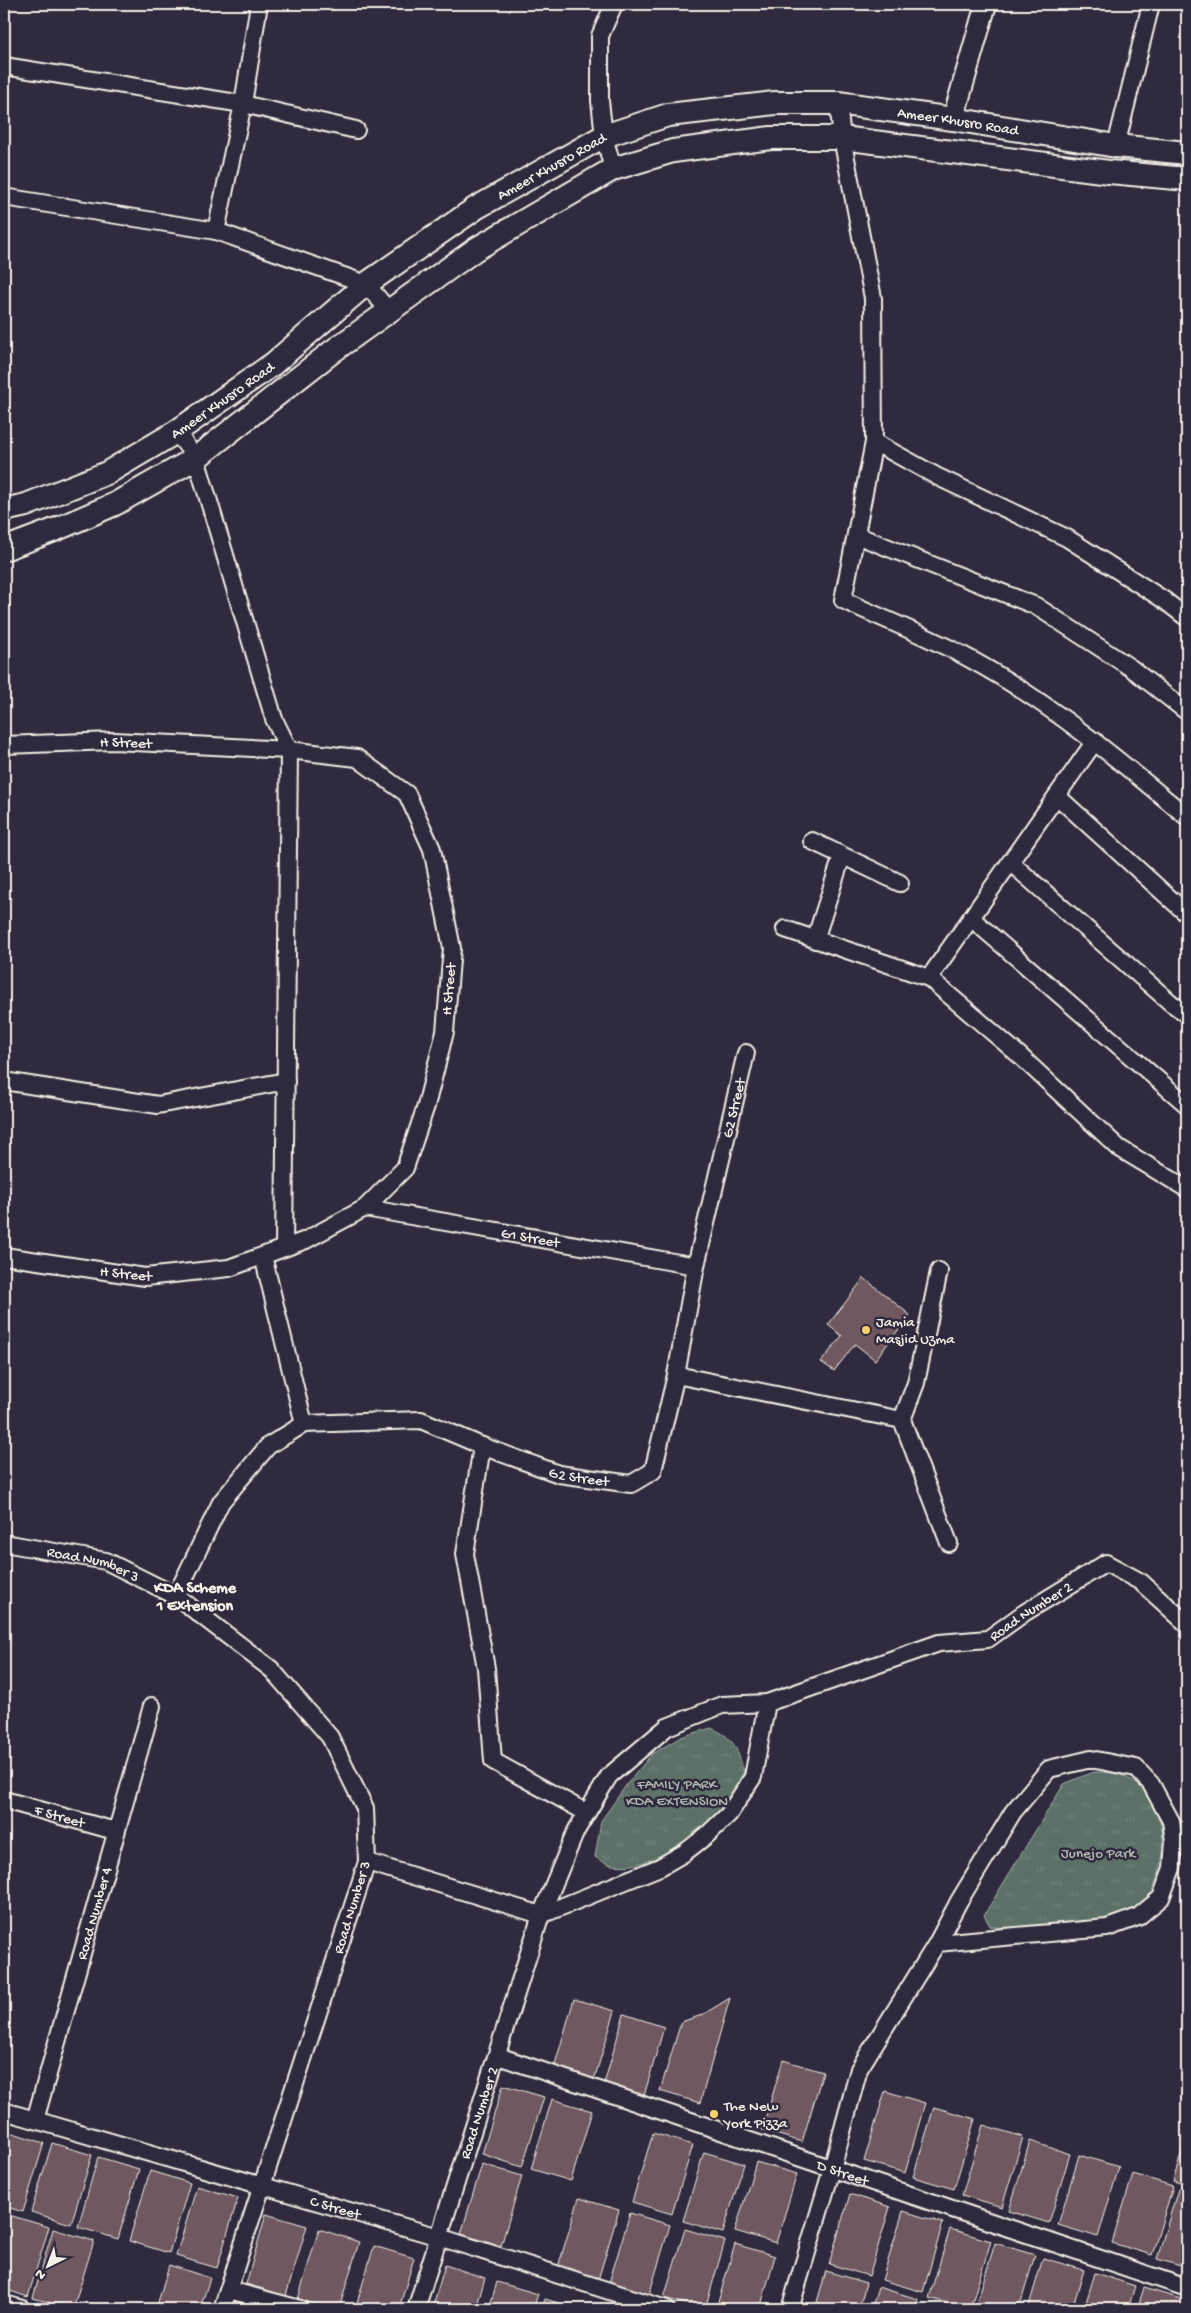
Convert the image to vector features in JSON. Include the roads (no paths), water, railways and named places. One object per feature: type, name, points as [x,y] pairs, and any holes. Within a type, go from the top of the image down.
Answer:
[{"type":"main road","name":"Ameer Khusro Road","points":[[4,510],[26,505],[107,473],[176,432],[273,364],[366,284],[476,208],[604,136],[668,114],[774,103],[838,103],[954,119],[1116,146],[1187,152]]},
{"type":"main road","points":[[928,150],[954,119],[970,156]]},
{"type":"main road","name":"Ameer Khusro Road","points":[[4,548],[57,529],[115,504],[196,458],[333,351],[390,312],[476,248],[613,168],[673,151],[771,138],[842,138],[970,156],[1109,172],[1187,178]]},
{"type":"street","points":[[216,231],[243,104],[260,4]]},
{"type":"street","points":[[613,168],[604,136],[600,101],[600,36],[614,4]]},
{"type":"street","points":[[954,119],[986,4]]},
{"type":"street","points":[[1116,146],[1151,4]]},
{"type":"street","points":[[4,66],[243,104],[356,130]]},
{"type":"street","points":[[838,103],[842,138],[873,298],[874,442],[843,600],[970,659],[1096,741],[1187,817]]},
{"type":"street","points":[[4,197],[216,231],[366,284],[390,312]]},
{"type":"street","points":[[176,432],[196,458],[274,719],[289,750],[284,1248]]},
{"type":"street","points":[[874,442],[938,477],[1066,538],[1164,600],[1187,618]]},
{"type":"street","points":[[856,535],[1036,606],[1131,668],[1187,712]]},
{"type":"street","name":"H Street","points":[[4,745],[114,741],[289,750],[357,758],[407,794],[432,849],[452,948],[445,1032],[426,1106],[405,1168],[365,1208],[306,1240],[229,1268],[145,1277],[4,1256]]},
{"type":"street","points":[[929,978],[1096,741]]},
{"type":"street","points":[[1057,796],[1187,914]]},
{"type":"street","points":[[812,841],[900,883]]},
{"type":"street","points":[[815,940],[842,856]]},
{"type":"street","points":[[1010,862],[1171,1003],[1187,1014]]},
{"type":"street","points":[[971,918],[1187,1105]]},
{"type":"street","points":[[784,929],[929,978],[1018,1054],[1119,1148],[1187,1189]]},
{"type":"street","name":"G2 Street","points":[[176,1596],[221,1502],[268,1446],[304,1424],[421,1420],[482,1446],[559,1474],[632,1484],[652,1471],[676,1375],[696,1266],[746,1053]]},
{"type":"street","points":[[4,1080],[158,1105],[286,1081]]},
{"type":"street","name":"G1 Street","points":[[365,1208],[696,1266]]},
{"type":"street","points":[[263,1256],[304,1424]]},
{"type":"street","points":[[939,1271],[916,1383],[902,1420],[949,1543]]},
{"type":"street","points":[[676,1375],[902,1420]]},
{"type":"street","points":[[482,1446],[466,1554],[486,1668],[493,1761],[587,1813]]},
{"type":"street","name":"Road Number 3","points":[[4,1543],[106,1562],[176,1596],[271,1669],[330,1737],[365,1808],[367,1862],[222,2309]]},
{"type":"street","name":"Road Number 2","points":[[416,2309],[498,2056],[541,1915],[576,1831],[609,1776],[667,1727],[722,1705],[767,1703],[939,1643],[988,1639],[1024,1613],[1106,1563],[1141,1582],[1187,1624]]},
{"type":"street","points":[[367,1862],[541,1915],[660,1867],[684,1853],[707,1835],[729,1814],[753,1777],[767,1703]]},
{"type":"street","name":"Road Number 4","points":[[35,2120],[152,1706]]},
{"type":"street","points":[[790,2309],[832,2169],[859,2069],[937,1943],[959,1901],[1013,1812],[1049,1769],[1091,1759],[1136,1768],[1151,1784],[1171,1821],[1174,1841],[1172,1868],[1160,1898],[1138,1917],[1107,1928],[937,1943]]},
{"type":"street","name":"F Street","points":[[4,1800],[116,1831]]},
{"type":"street","name":"D Street","points":[[498,2056],[1187,2288]]},
{"type":"street","name":"C Street","points":[[4,2112],[439,2237],[666,2309]]},
{"type":"street","points":[[229,2290],[300,2309]]},
{"type":"street","points":[[4,2304],[22,2309]]},
{"type":"place","name":"Jamia Masjid Uzma","points":[[866,1330]]},
{"type":"place","name":"The New York Pizza","points":[[714,2114]]},
{"type":"district","name":"KDA Scheme 1 Extension","points":[[195,1595]]},
{"type":"park label","name":"FAMILY PARK KDA EXTENSION","points":[[677,1792]]},
{"type":"park label","name":"Junejo Park","points":[[1098,1852]]}]
